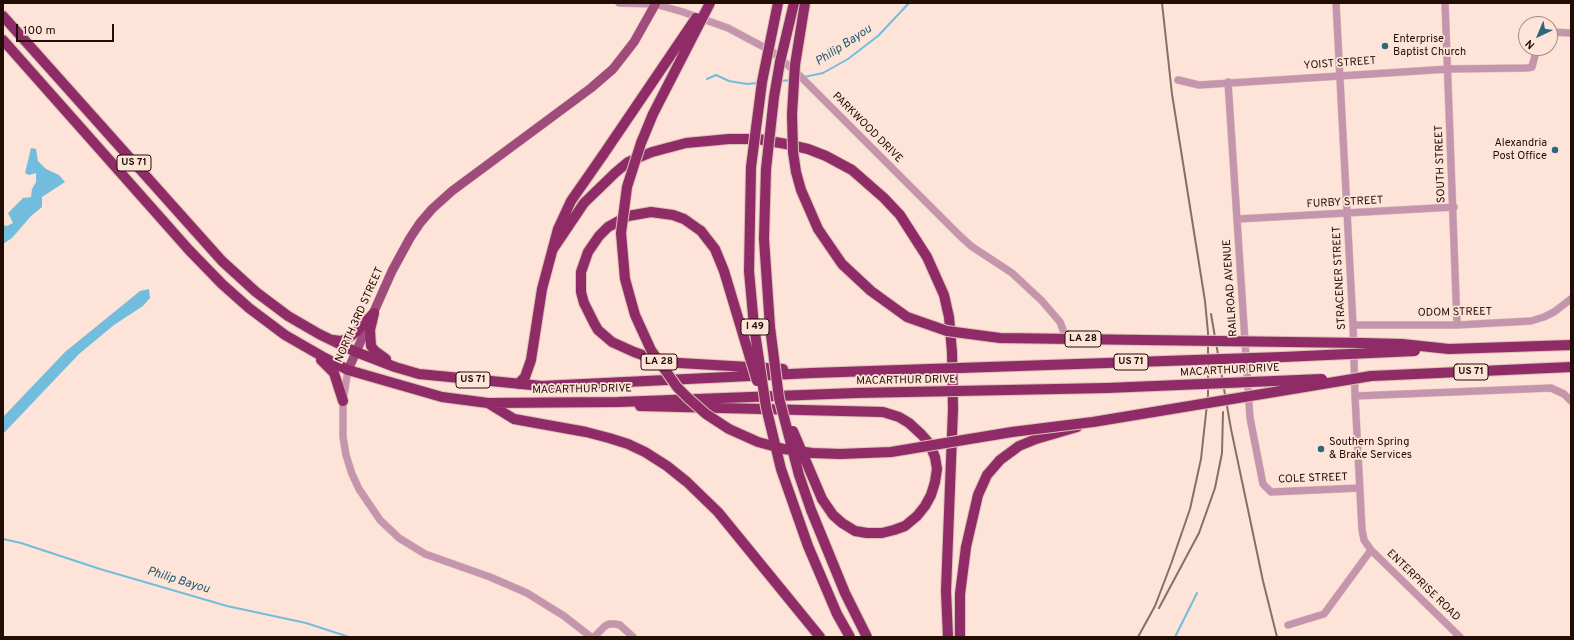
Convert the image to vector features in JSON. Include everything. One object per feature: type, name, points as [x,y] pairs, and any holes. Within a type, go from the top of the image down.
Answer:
[{"type":"highway","points":[[518,384],[525,377],[531,360],[542,289],[558,229],[571,201],[706,3]]},
{"type":"highway","name":"LA 28","points":[[710,3],[653,114],[641,143],[627,187],[621,233],[625,279],[635,315],[644,338],[662,365],[688,398],[706,414],[729,429],[758,442],[784,449],[812,453],[840,454],[891,452],[1012,432],[1093,422],[1371,376]]},
{"type":"highway","name":"I 49","points":[[778,3],[762,82],[751,167],[749,271],[759,363],[766,407],[778,457],[797,517],[822,580],[850,637]]},
{"type":"highway","name":"I 49","points":[[794,3],[780,62],[771,117],[766,169],[764,239],[770,327],[779,398],[799,475],[811,510],[846,593],[867,637]]},
{"type":"highway","name":"LA 28","points":[[805,3],[795,65],[792,114],[793,152],[796,172],[818,229],[842,264],[871,291],[907,317],[947,332],[1000,338],[1368,343],[1402,344],[1449,349]]},
{"type":"highway","name":"MACARTHUR DRIVE","points":[[3,16],[206,245],[232,272],[288,316],[327,338],[356,352],[395,367],[419,374],[542,386],[812,373],[1283,357],[1571,345]]},
{"type":"highway","name":"MACARTHUR DRIVE","points":[[3,40],[201,263],[233,294],[260,317],[306,348],[348,370],[442,397],[488,403],[618,402],[1122,387],[1571,368]]},
{"type":"highway","points":[[553,249],[584,202],[628,162],[668,147],[704,141],[729,139],[758,140],[786,144],[808,150],[826,156],[852,170],[884,198],[900,215],[927,257],[944,295],[949,317],[952,352],[953,409],[946,591],[948,637]]},
{"type":"highway","points":[[766,407],[751,364],[724,271],[715,249],[700,231],[684,219],[673,215],[651,212],[638,213],[617,221],[599,236],[588,252],[584,263],[581,283],[584,303],[598,330],[612,342],[621,347],[662,362],[792,369],[812,373]]},
{"type":"highway","points":[[327,338],[341,341],[347,339],[374,313]]},
{"type":"highway","points":[[374,313],[370,338],[371,346],[381,357],[419,374]]},
{"type":"highway","points":[[270,324],[329,367],[337,379],[343,401]]},
{"type":"highway","points":[[618,402],[644,407],[883,412],[899,417],[909,423],[921,434],[929,443],[935,457],[937,470],[935,482],[931,495],[925,506],[905,526],[882,533],[855,531],[842,523],[833,515],[822,499],[779,398]]},
{"type":"highway","points":[[488,403],[514,419],[609,438],[645,452],[667,466],[718,512],[820,637]]},
{"type":"highway","points":[[960,637],[960,594],[966,547],[978,495],[987,475],[1000,460],[1019,446],[1036,439],[1093,422]]},
{"type":"main road","name":"NORTH 3RD STREET","points":[[348,370],[392,271],[410,238],[432,210],[460,185],[591,88],[610,72],[625,56],[656,3]]},
{"type":"street","name":"PARKWOOD DRIVE","points":[[619,3],[656,3],[728,28],[773,52],[800,76],[959,235],[972,246],[1012,273],[1042,301],[1060,322],[1063,330]]},
{"type":"street","name":"STRACENER STREET","points":[[1336,3],[1348,214],[1362,530],[1364,540],[1371,550]]},
{"type":"street","name":"SOUTH STREET","points":[[1445,3],[1449,68],[1457,325]]},
{"type":"street","points":[[1558,32],[1571,33]]},
{"type":"street","name":"YOIST STREET","points":[[1178,80],[1199,85],[1449,68],[1527,68],[1532,67],[1534,56]]},
{"type":"street","name":"RAILROAD AVENUE","points":[[1228,82],[1250,418],[1263,484],[1268,489]]},
{"type":"street","name":"FURBY STREET","points":[[1238,219],[1454,207]]},
{"type":"street","name":"ODOM STREET","points":[[1353,325],[1457,325],[1531,321],[1554,312],[1571,299]]},
{"type":"street","name":"NORTH 3RD STREET","points":[[348,370],[343,401],[343,437],[346,455],[352,474],[368,505],[388,529],[409,546],[425,554],[490,577],[533,596],[564,616],[592,637]]},
{"type":"street","points":[[1355,396],[1551,388],[1564,394],[1571,401]]},
{"type":"street","name":"COLE STREET","points":[[1268,489],[1271,492],[1360,488]]},
{"type":"street","points":[[1288,625],[1324,614],[1371,550]]},
{"type":"street","name":"ENTERPRISE ROAD","points":[[1371,550],[1460,637]]},
{"type":"street","points":[[592,637],[605,626],[615,624],[620,625],[633,637]]},
{"type":"water","points":[[31,148],[36,149],[38,161],[46,169],[59,175],[65,182],[42,197],[42,207],[31,216],[12,238],[3,244],[3,225],[7,226],[13,223],[8,213],[23,198],[31,197],[32,189],[36,182],[36,173],[29,175],[25,173]]},
{"type":"water","points":[[149,289],[150,298],[143,306],[114,325],[79,354],[3,434],[3,417],[65,352],[140,291]]},
{"type":"waterway","name":"Philip Bayou","points":[[804,77],[823,73],[848,59],[878,36],[909,3]]},
{"type":"waterway","name":"Philip Bayou","points":[[707,79],[716,75],[729,81],[747,84],[758,83]]},
{"type":"waterway","name":"Philip Bayou","points":[[780,81],[792,80]]},
{"type":"waterway","name":"Philip Bayou","points":[[3,539],[21,543],[100,569],[227,606],[306,623],[349,637]]},
{"type":"waterway","points":[[1175,637],[1197,593]]},
{"type":"railway","points":[[1138,637],[1155,606],[1190,509],[1201,459],[1208,395],[1208,333],[1205,301],[1172,94],[1162,3]]},
{"type":"railway","points":[[1211,314],[1231,429],[1263,581],[1277,637]]},
{"type":"railway","points":[[1159,608],[1199,533],[1215,488],[1222,453],[1223,412]]},
{"type":"place","name":"Enterprise Baptist Church","points":[[1385,46]]},
{"type":"place","name":"Alexandria Post Office","points":[[1555,150]]},
{"type":"place","name":"Southern Spring & Brake Services","points":[[1321,449]]}]
